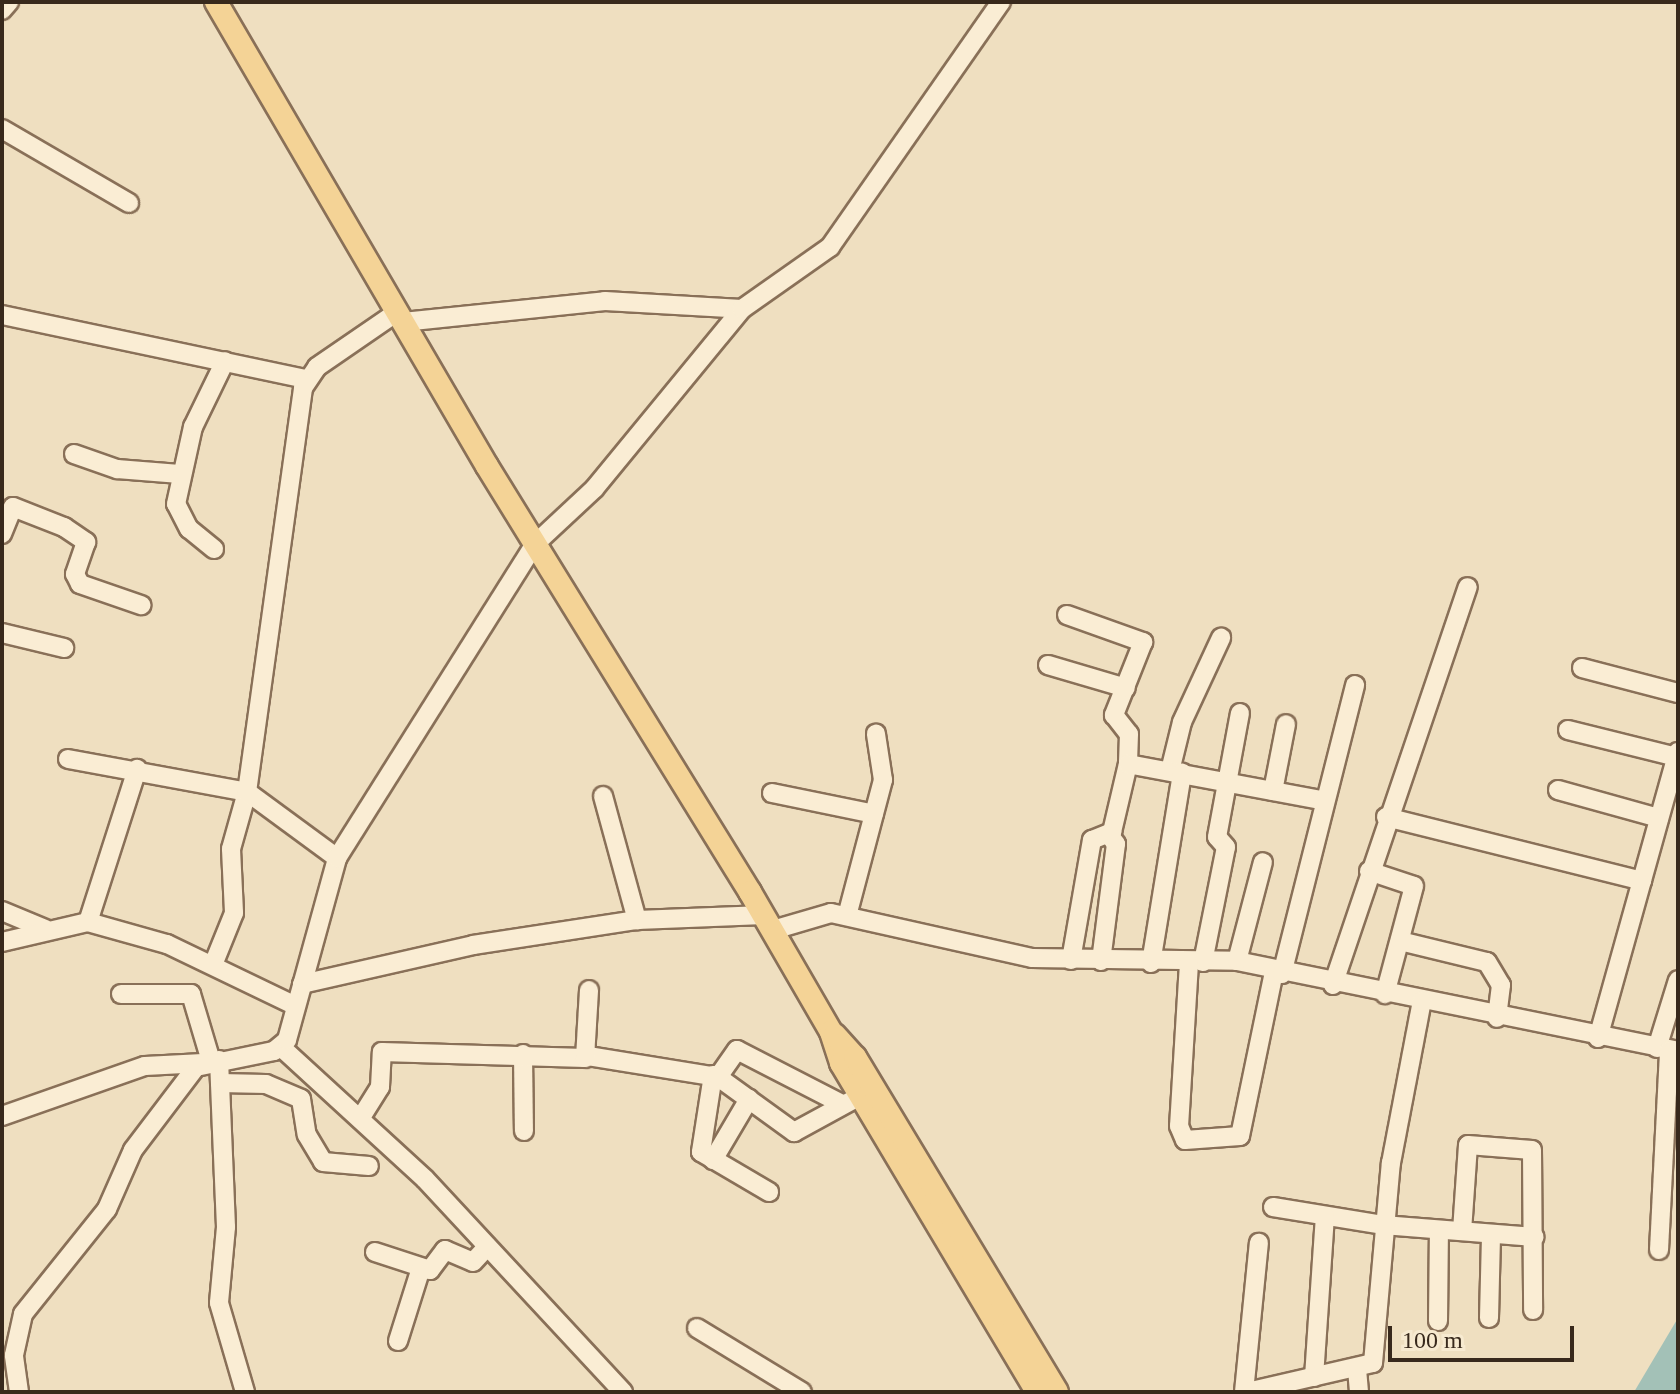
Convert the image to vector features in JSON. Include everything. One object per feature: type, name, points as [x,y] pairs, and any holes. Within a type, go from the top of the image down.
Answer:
[{"type":"main road","points":[[216,2],[535,544],[768,923],[831,1032],[851,1100],[1037,1392]]},
{"type":"main road","points":[[831,1032],[855,1057],[1057,1392]]},
{"type":"street","points":[[2,10],[9,2]]},
{"type":"street","points":[[281,1047],[296,1006],[337,858],[535,544],[613,467],[742,309],[830,247],[1001,2]]},
{"type":"street","points":[[2,129],[129,203]]},
{"type":"street","points":[[2,315],[306,379],[400,317],[605,301],[742,309]]},
{"type":"street","points":[[214,549],[180,517],[180,474],[225,361]]},
{"type":"street","points":[[213,965],[234,913],[231,849],[247,792],[306,379]]},
{"type":"street","points":[[74,454],[117,469],[180,474]]},
{"type":"street","points":[[2,534],[13,507],[64,527],[86,542],[75,574],[80,584],[141,605]]},
{"type":"street","points":[[1325,983],[1369,871],[1468,587]]},
{"type":"street","points":[[1067,615],[1141,638],[1114,721],[1129,734],[1128,764],[1110,836]]},
{"type":"street","points":[[2,633],[64,648]]},
{"type":"street","points":[[1151,963],[1182,722],[1221,638]]},
{"type":"street","points":[[1048,665],[1126,688]]},
{"type":"street","points":[[1582,668],[1678,693]]},
{"type":"street","points":[[1240,713],[1217,837],[1226,847],[1196,963],[1179,1126],[1185,1140],[1240,1136],[1278,973],[1355,685]]},
{"type":"street","points":[[1273,791],[1286,724]]},
{"type":"street","points":[[1568,730],[1677,754],[1598,1038]]},
{"type":"street","points":[[847,916],[885,768],[876,734]]},
{"type":"street","points":[[68,759],[137,769],[247,792],[337,858]]},
{"type":"street","points":[[1128,764],[1325,801]]},
{"type":"street","points":[[88,922],[137,769]]},
{"type":"street","points":[[1558,790],[1659,818]]},
{"type":"street","points":[[772,793],[874,814]]},
{"type":"street","points":[[603,796],[637,920]]},
{"type":"street","points":[[1386,817],[1642,881]]},
{"type":"street","points":[[1071,960],[1092,840],[1110,836]]},
{"type":"street","points":[[1101,961],[1116,844],[1110,836]]},
{"type":"street","points":[[1237,961],[1263,862]]},
{"type":"street","points":[[1369,871],[1414,886],[1385,994]]},
{"type":"street","points":[[2,911],[45,929]]},
{"type":"street","points":[[302,984],[473,945],[637,920],[768,923],[811,913],[847,916],[1001,953],[1151,963],[1237,961],[1325,983],[1598,1038],[1668,1049]]},
{"type":"street","points":[[2,942],[45,929],[88,922],[213,965],[296,1006]]},
{"type":"street","points":[[1400,941],[1487,962],[1501,985],[1497,1018]]},
{"type":"street","points":[[1659,1250],[1668,1049],[1678,980]]},
{"type":"street","points":[[588,1056],[589,990]]},
{"type":"street","points":[[121,994],[191,994],[220,1083],[226,1227],[219,1303],[245,1392]]},
{"type":"street","points":[[1259,1243],[1246,1392],[1310,1383],[1357,1369],[1375,1358],[1383,1225],[1422,1001]]},
{"type":"street","points":[[2,1116],[145,1066],[211,1061],[281,1047]]},
{"type":"street","points":[[281,1047],[360,1119],[487,1247],[623,1392]]},
{"type":"street","points":[[769,1192],[701,1152],[700,1138],[715,1076],[737,1050],[851,1100]]},
{"type":"street","points":[[360,1119],[380,1087],[382,1052],[588,1056],[715,1076],[798,1132],[851,1100]]},
{"type":"street","points":[[523,1054],[524,1131]]},
{"type":"street","points":[[19,1392],[14,1355],[23,1314],[107,1209],[128,1155],[211,1061]]},
{"type":"street","points":[[220,1083],[266,1084],[301,1099],[307,1135],[323,1162],[369,1166]]},
{"type":"street","points":[[713,1160],[749,1099]]},
{"type":"street","points":[[1462,1231],[1465,1150],[1501,1146],[1536,1153],[1533,1310]]},
{"type":"street","points":[[1273,1207],[1383,1225],[1535,1237]]},
{"type":"street","points":[[1310,1383],[1325,1216]]},
{"type":"street","points":[[1438,1321],[1439,1230]]},
{"type":"street","points":[[1489,1318],[1491,1234]]},
{"type":"street","points":[[375,1252],[433,1270],[445,1250],[473,1262],[487,1247]]},
{"type":"street","points":[[398,1341],[421,1268]]},
{"type":"street","points":[[697,1328],[802,1392]]},
{"type":"street","points":[[1357,1369],[1359,1392]]},
{"type":"water","points":[[1678,1318],[1678,1392],[1634,1392]]}]
